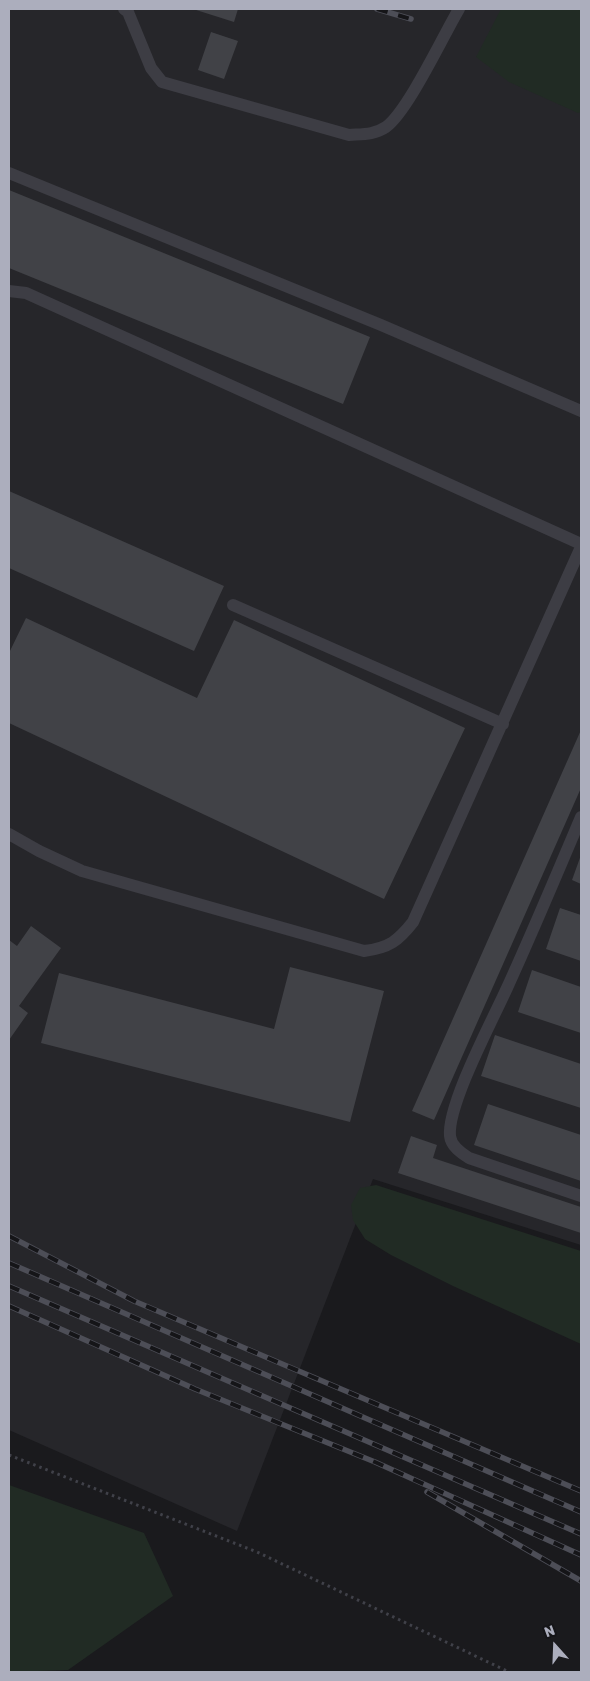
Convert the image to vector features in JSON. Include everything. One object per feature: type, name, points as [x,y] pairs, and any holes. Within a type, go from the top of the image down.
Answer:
[{"type":"lane","points":[[124,9],[128,12],[151,68],[162,82],[349,135],[371,134],[386,127],[400,112],[459,9]]},
{"type":"lane","points":[[9,173],[381,325],[581,411]]},
{"type":"lane","points":[[9,291],[26,293],[581,546],[413,922],[399,939],[379,949],[364,951],[82,871],[39,851],[9,834]]},
{"type":"lane","points":[[233,605],[503,724]]},
{"type":"lane","points":[[581,817],[552,887],[464,1084],[451,1121],[450,1138],[457,1150],[469,1158],[581,1196]]},
{"type":"path","points":[[9,1455],[257,1552],[509,1672]]},
{"type":"shaded area","points":[[9,9],[581,9],[581,1245],[373,1179],[237,1531],[9,1430]]},
{"type":"shaded area","points":[[501,9],[581,9],[581,112],[578,113],[509,82],[476,57]]},
{"type":"shaded area","points":[[376,1185],[581,1251],[581,1344],[453,1286],[391,1255],[365,1239],[353,1220],[351,1205],[360,1188]]},
{"type":"shaded area","points":[[9,1485],[144,1533],[173,1596],[68,1670],[9,1672]]},
{"type":"building","points":[[193,9],[238,9],[234,22]]},
{"type":"building","points":[[211,32],[238,41],[224,79],[198,70]]},
{"type":"building","points":[[9,190],[370,337],[343,404],[9,268]]},
{"type":"building","points":[[9,491],[224,586],[194,651],[9,568]]},
{"type":"building","points":[[26,618],[197,698],[234,620],[465,728],[384,899],[9,723],[9,653]]},
{"type":"building","points":[[581,730],[581,788],[434,1120],[412,1111]]},
{"type":"building","points":[[581,855],[581,884],[572,880]]},
{"type":"building","points":[[560,908],[581,915],[581,961],[546,949]]},
{"type":"building","points":[[31,926],[61,948],[19,1006],[28,1013],[9,1040],[9,940],[17,946]]},
{"type":"building","points":[[290,967],[384,991],[350,1122],[41,1043],[59,973],[274,1029]]},
{"type":"building","points":[[532,970],[581,987],[581,1033],[518,1012]]},
{"type":"building","points":[[495,1035],[581,1064],[581,1108],[481,1076]]},
{"type":"building","points":[[488,1104],[581,1135],[581,1181],[474,1145]]},
{"type":"building","points":[[411,1136],[437,1145],[433,1158],[581,1207],[581,1233],[398,1173]]},
{"type":"railway","points":[[377,9],[411,19]]},
{"type":"railway","points":[[9,1236],[134,1301],[581,1491]]},
{"type":"railway","points":[[9,1263],[581,1512]]},
{"type":"railway","points":[[9,1286],[581,1534]]},
{"type":"railway","points":[[9,1306],[195,1389],[375,1462],[581,1555]]},
{"type":"railway","points":[[427,1492],[581,1581]]}]
